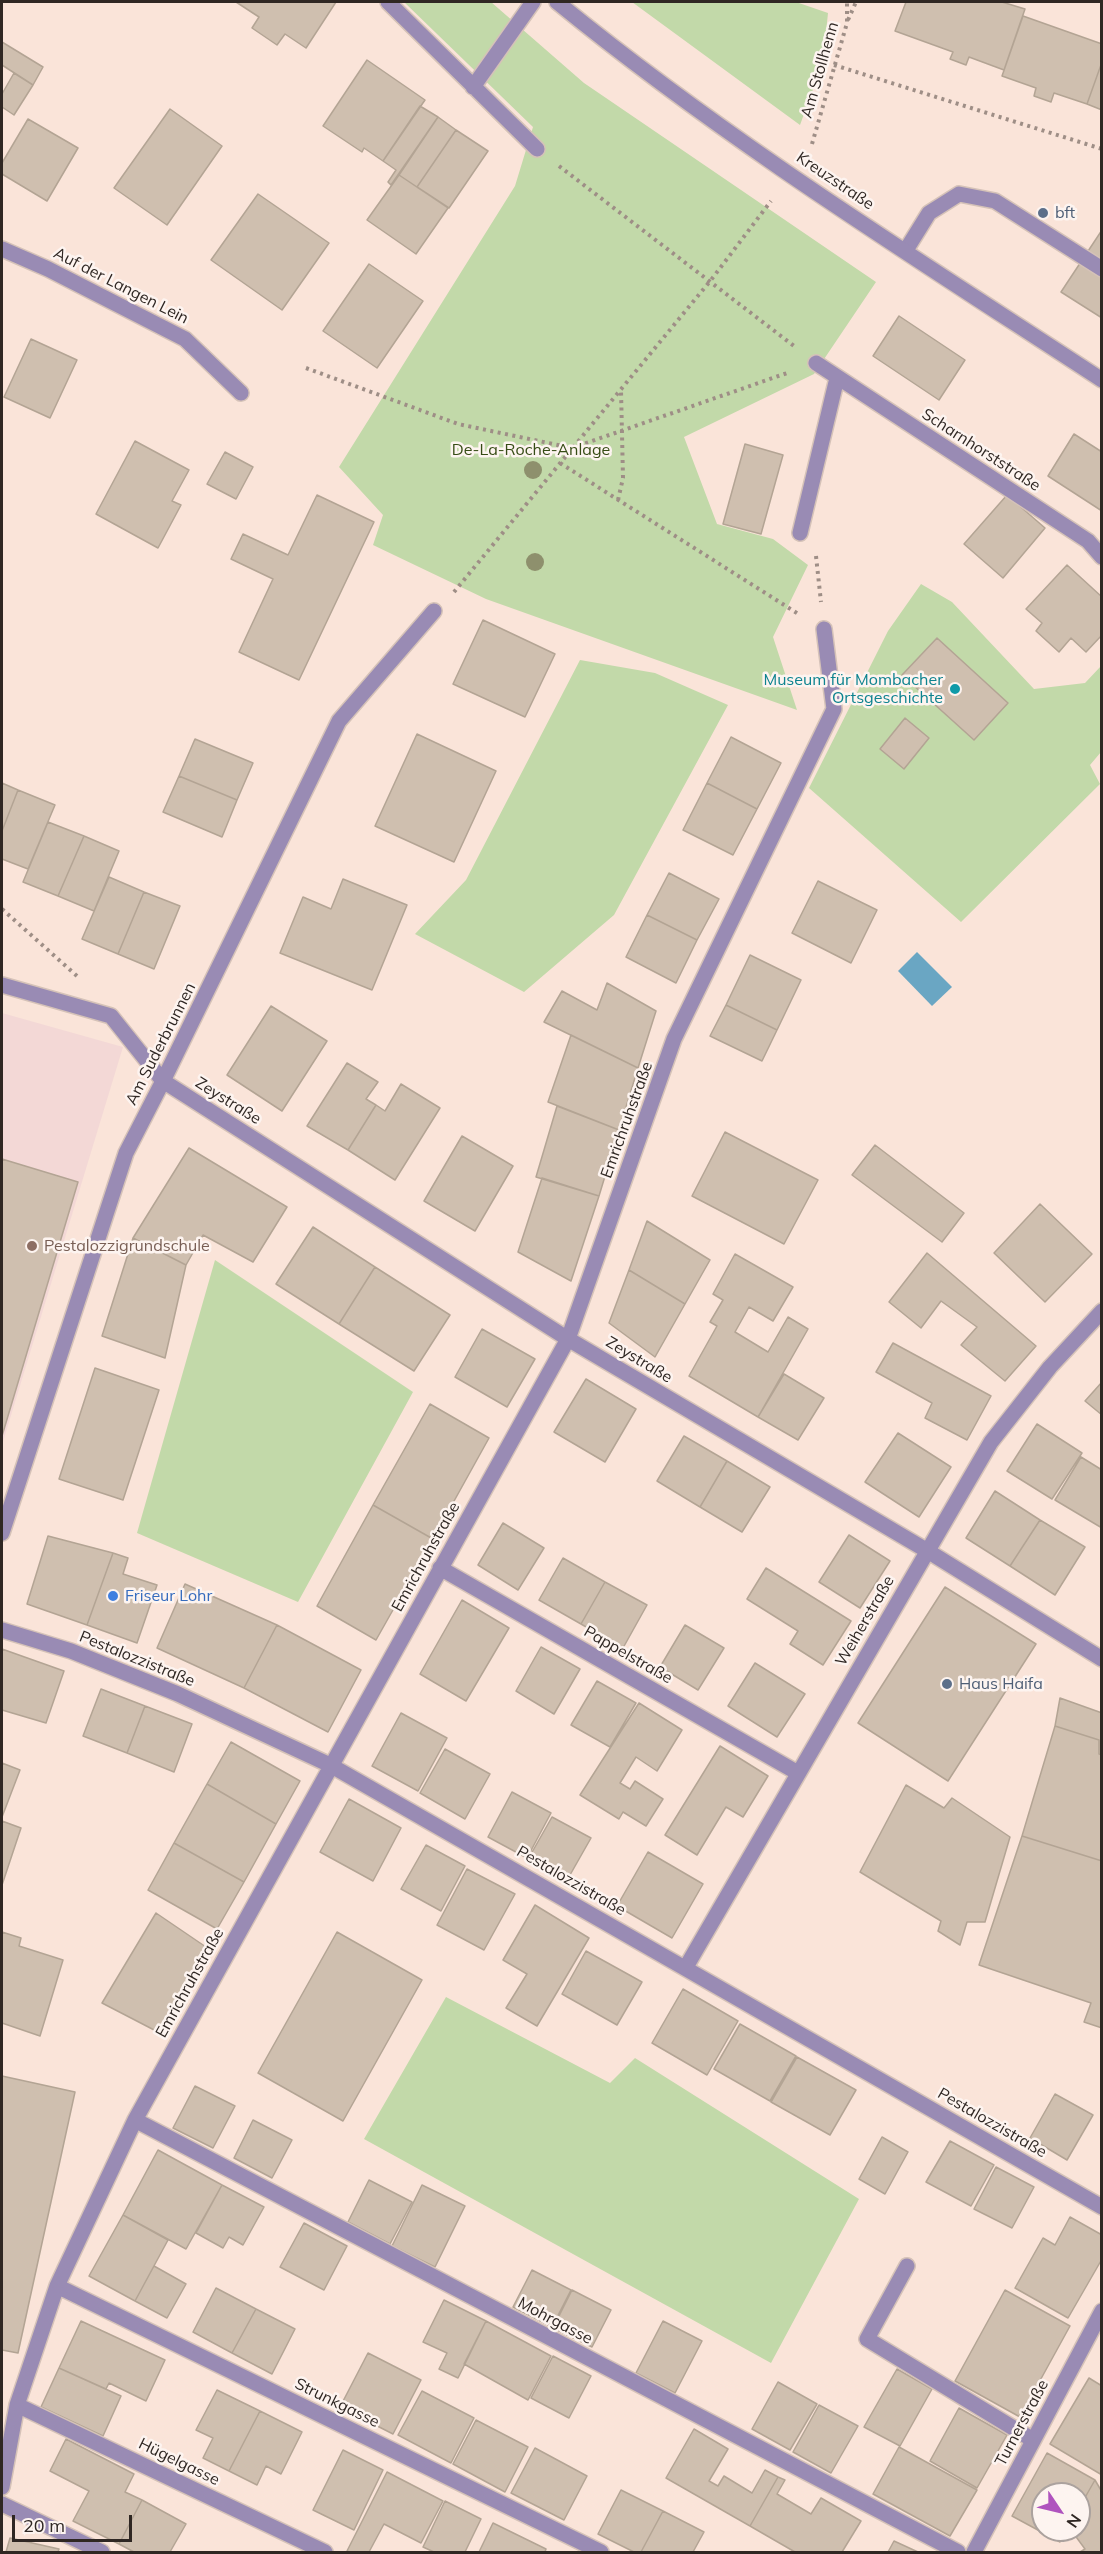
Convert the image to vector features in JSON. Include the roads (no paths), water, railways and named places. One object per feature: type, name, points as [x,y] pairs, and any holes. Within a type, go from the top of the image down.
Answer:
[{"type":"street","points":[[388,2],[537,149]]},
{"type":"street","points":[[473,87],[533,2]]},
{"type":"street","name":"Kreuzstraße","points":[[556,2],[634,65],[1101,380]]},
{"type":"street","points":[[906,250],[929,213],[959,194],[995,201],[1101,269]]},
{"type":"street","name":"Auf der Langen Lein","points":[[2,249],[48,268],[185,339],[242,393]]},
{"type":"street","name":"Scharnhorststraße","points":[[816,363],[1088,541],[1101,557]]},
{"type":"street","points":[[800,533],[837,378]]},
{"type":"street","name":"Am Suderbrunnen","points":[[2,1533],[126,1153],[164,1082],[339,721],[434,611]]},
{"type":"street","name":"Emrichruhstraße","points":[[2,2487],[17,2405],[57,2286],[135,2121],[330,1765],[568,1339],[674,1039],[834,709],[824,629]]},
{"type":"street","name":"Zeystraße","points":[[7,986],[111,1016],[164,1082],[568,1339],[926,1550],[1101,1659]]},
{"type":"street","name":"Weiherstraße","points":[[686,1967],[926,1550],[991,1442],[1050,1367],[1101,1311]]},
{"type":"street","name":"Pappelstraße","points":[[440,1568],[798,1773]]},
{"type":"street","name":"Pestalozzistraße","points":[[2,1630],[71,1651],[178,1694],[330,1765],[686,1967],[1101,2207]]},
{"type":"street","name":"Mohrgasse","points":[[135,2121],[958,2553]]},
{"type":"street","points":[[907,2266],[867,2339],[1033,2440]]},
{"type":"street","name":"Strunkgasse","points":[[57,2286],[601,2553]]},
{"type":"street","name":"Turnerstraße","points":[[974,2553],[1101,2311]]},
{"type":"street","name":"Hügelgasse","points":[[17,2405],[325,2553]]},
{"type":"street","points":[[2,2504],[102,2553]]},
{"type":"water","points":[[917,952],[952,987],[932,1006],[898,971]]},
{"type":"place","name":"bft","points":[[1043,213]]},
{"type":"place","name":"Museum für Mombacher Ortsgeschichte","points":[[955,689]]},
{"type":"place","name":"Pestalozzigrundschule","points":[[32,1246]]},
{"type":"place","name":"Friseur Lohr","points":[[113,1596]]},
{"type":"place","name":"Haus Haifa","points":[[947,1684]]},
{"type":"park label","name":"De-La-Roche-Anlage","points":[[531,450]]}]
